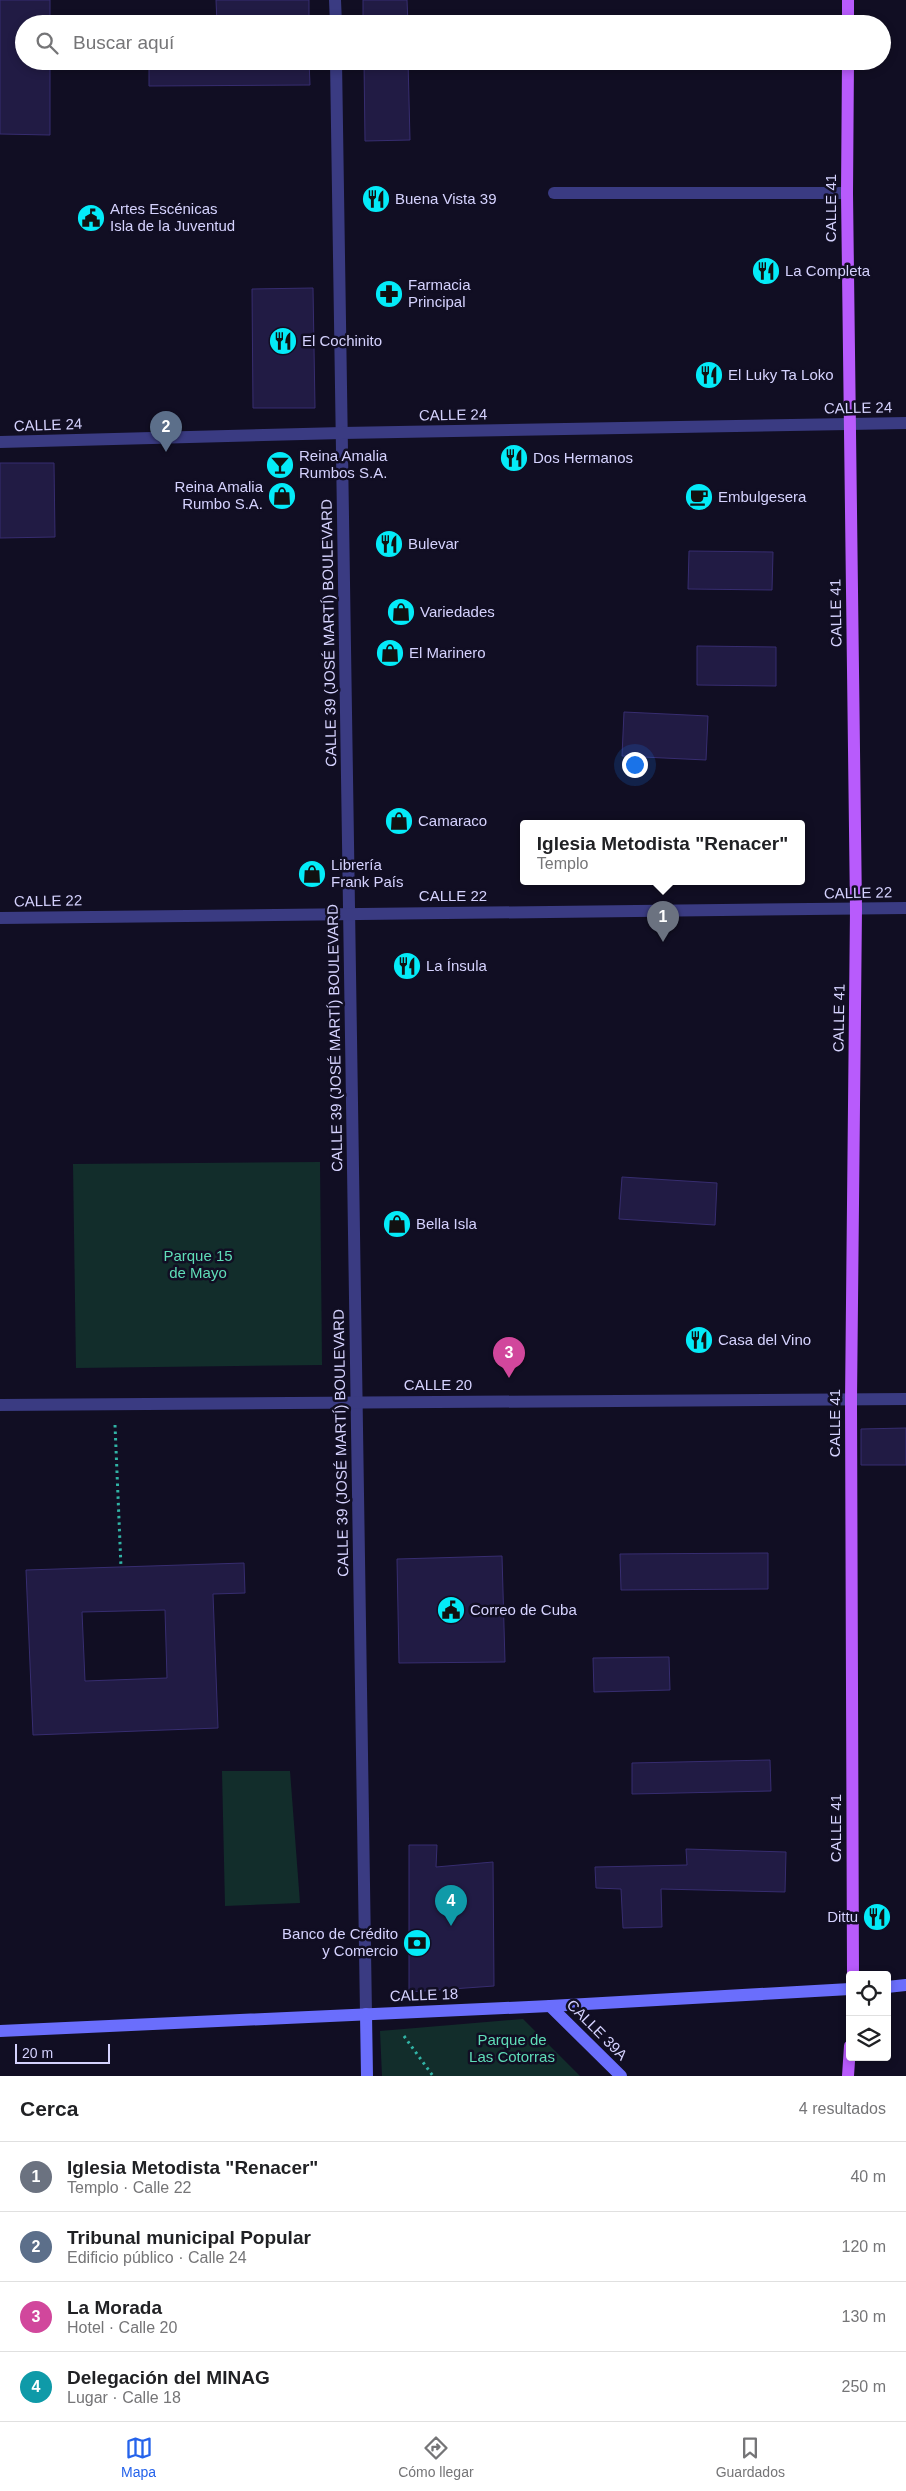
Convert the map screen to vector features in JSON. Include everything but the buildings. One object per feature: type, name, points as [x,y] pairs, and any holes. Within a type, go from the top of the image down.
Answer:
[{"type":"main road","points":[[848,0],[848,15]]},
{"type":"main road","name":"CALLE 41","points":[[848,70],[847,193],[856,909],[851,1401],[853,1971]]},
{"type":"main road","points":[[848,2076],[849,2061]]},
{"type":"street","points":[[335,0],[336,15]]},
{"type":"street","name":"CALLE 39 (JOSÉ MARTÍ) BOULEVARD","points":[[336,70],[366,2014]]},
{"type":"street","points":[[554,193],[847,193]]},
{"type":"street","name":"CALLE 24","points":[[0,442],[342,433],[906,423]]},
{"type":"street","name":"CALLE 22","points":[[0,918],[906,908]]},
{"type":"street","name":"CALLE 20","points":[[0,1404],[851,1401],[906,1399]]},
{"type":"street","points":[[891,1986],[906,1985]]},
{"type":"street","name":"CALLE 18","points":[[0,2031],[550,2006],[846,1989]]},
{"type":"street","name":"CALLE 39A","points":[[550,2006],[621,2076]]},
{"type":"street","points":[[366,2014],[367,2076]]},
{"type":"path","points":[[114,1404],[121,1567]]},
{"type":"path","points":[[387,2012],[433,2076]]},
{"type":"green space","name":"Parque 15 de Mayo","points":[[320,1162],[322,1365],[76,1368],[73,1164]]},
{"type":"green space","points":[[222,1771],[290,1771],[300,1903],[225,1906]]},
{"type":"green space","name":"Parque de Las Cotorras","points":[[523,2019],[580,2076],[382,2076],[380,2031]]},
{"type":"place","name":"Buena Vista 39","points":[[376,199]]},
{"type":"place","name":"Artes Escénicas Isla de la Juventud","points":[[91,218]]},
{"type":"place","name":"La Completa","points":[[766,271]]},
{"type":"place","name":"Farmacia Principal","points":[[389,294]]},
{"type":"place","name":"El Cochinito","points":[[283,341]]},
{"type":"place","name":"El Luky Ta Loko","points":[[709,375]]},
{"type":"place","name":"Tribunal municipal Popular","points":[[166,452]]},
{"type":"place","name":"Dos Hermanos","points":[[514,458]]},
{"type":"place","name":"Reina Amalia Rumbos S.A.","points":[[280,465]]},
{"type":"place","name":"Reina Amalia Rumbo S.A.","points":[[282,496]]},
{"type":"place","name":"Embulgesera","points":[[699,497]]},
{"type":"place","name":"Bulevar","points":[[389,544]]},
{"type":"place","name":"Variedades","points":[[401,612]]},
{"type":"place","name":"El Marinero","points":[[390,653]]},
{"type":"place","name":"Camaraco","points":[[399,821]]},
{"type":"place","name":"Librería Frank País","points":[[312,874]]},
{"type":"place","name":"Iglesia Metodista \"Renacer\"","points":[[663,942]]},
{"type":"place","name":"La Ínsula","points":[[407,966]]},
{"type":"place","name":"Bella Isla","points":[[397,1224]]},
{"type":"place","name":"Casa del Vino","points":[[699,1340]]},
{"type":"place","name":"La Morada","points":[[509,1378]]},
{"type":"place","name":"Correo de Cuba","points":[[451,1610]]},
{"type":"place","name":"Dittu","points":[[877,1917]]},
{"type":"place","name":"Delegación del MINAG","points":[[451,1926]]},
{"type":"place","name":"Banco de Crédito y Comercio","points":[[417,1943]]}]
